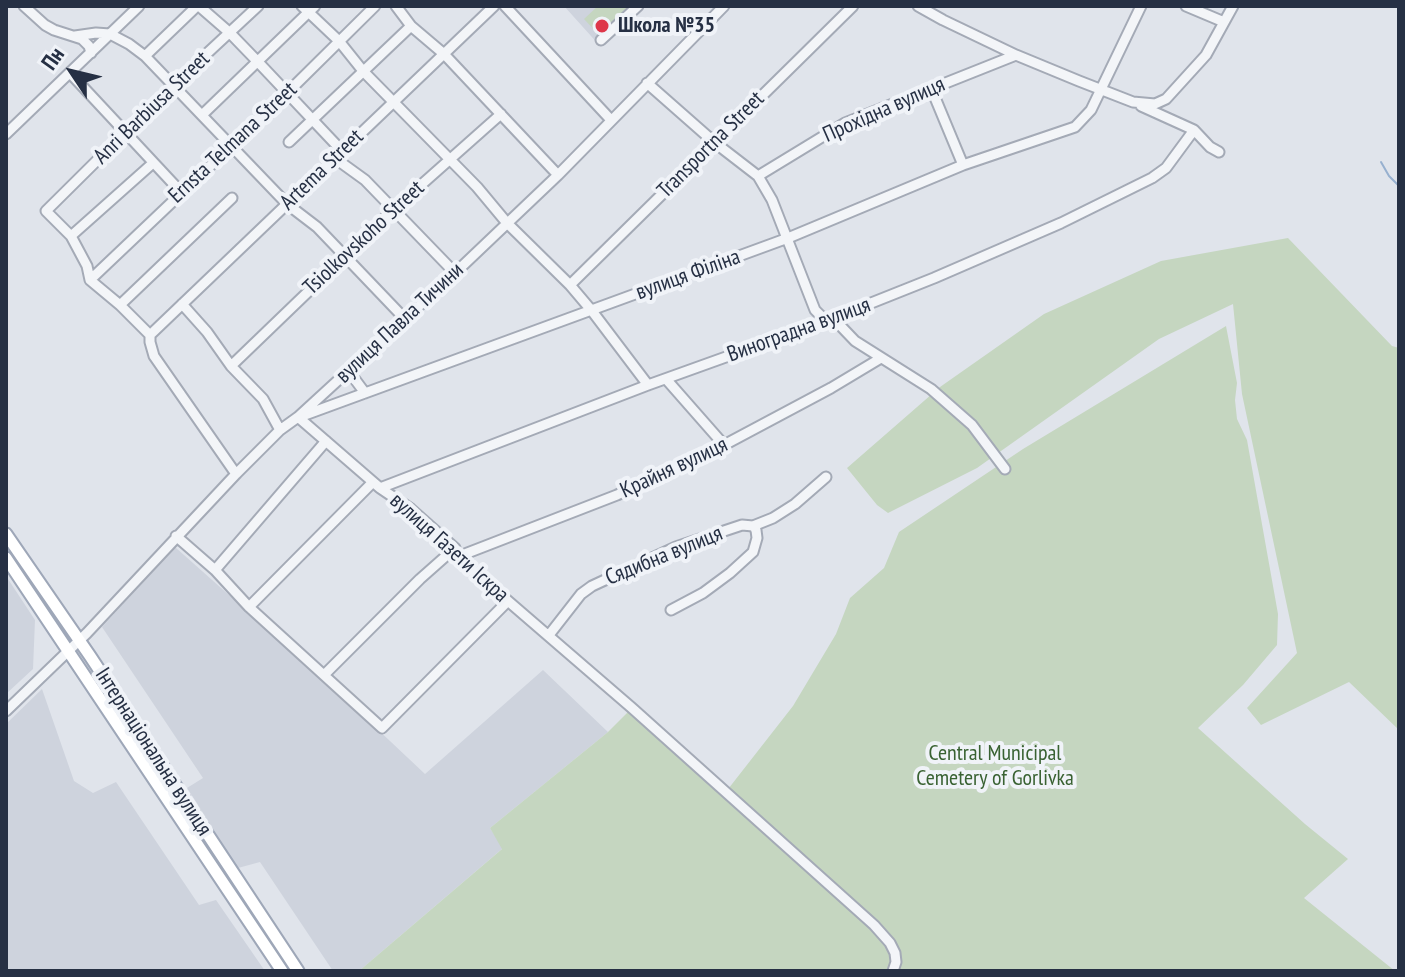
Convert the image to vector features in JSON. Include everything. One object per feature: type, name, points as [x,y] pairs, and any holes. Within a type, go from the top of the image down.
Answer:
[{"type":"main road","name":"Інтернаціональна вулиця","points":[[6,534],[298,971]]},
{"type":"main road","name":"Інтернаціональна вулиця","points":[[6,558],[282,971]]},
{"type":"street","points":[[24,6],[45,25],[86,42],[91,53]]},
{"type":"street","points":[[6,134],[139,6]]},
{"type":"street","points":[[145,56],[198,6],[230,33],[288,92],[314,120],[339,155],[455,273]]},
{"type":"street","name":"Anri Barbiusa Street","points":[[71,236],[46,211],[258,6]]},
{"type":"street","name":"Ernsta Telmana Street","points":[[90,280],[375,6]]},
{"type":"street","points":[[396,6],[411,26],[444,54],[558,175]]},
{"type":"street","name":"Artema Street","points":[[150,335],[494,6]]},
{"type":"street","points":[[505,6],[611,120]]},
{"type":"street","points":[[601,40],[638,6]]},
{"type":"street","name":"вулиця Павла Тичини","points":[[6,711],[79,641],[280,430],[455,273],[558,175],[724,6]]},
{"type":"street","name":"Transportna Street","points":[[570,285],[853,6]]},
{"type":"street","points":[[918,6],[1016,55],[1194,130],[1219,152]]},
{"type":"street","points":[[1101,90],[1141,6]]},
{"type":"street","points":[[1186,6],[1224,22]]},
{"type":"street","points":[[1133,102],[1155,104],[1166,99],[1206,55],[1233,6]]},
{"type":"street","points":[[202,115],[309,8],[363,71],[570,285],[648,385]]},
{"type":"street","points":[[289,142],[411,26]]},
{"type":"street","points":[[75,36],[110,34],[145,56],[287,204],[317,227],[404,318]]},
{"type":"street","name":"Прохідна вулиця","points":[[758,176],[845,123],[1016,55]]},
{"type":"street","points":[[70,73],[181,192]]},
{"type":"street","points":[[647,83],[758,176],[772,200],[815,310],[855,341],[931,389],[972,425],[1005,469]]},
{"type":"street","points":[[931,88],[963,165]]},
{"type":"street","name":"вулиця Філіна","points":[[298,417],[788,238],[963,165],[1075,127],[1091,110],[1101,90]]},
{"type":"street","name":"Tsiolkovskoho Street","points":[[231,366],[394,209],[501,114]]},
{"type":"street","name":"Виноградна вулиця","points":[[376,485],[830,320],[1061,223],[1133,189],[1166,168],[1194,130]]},
{"type":"street","points":[[153,163],[71,236],[87,266],[90,280],[150,335],[154,356],[236,474]]},
{"type":"street","points":[[120,305],[232,198]]},
{"type":"street","points":[[182,304],[231,366],[263,399],[280,430]]},
{"type":"street","name":"Крайня вулиця","points":[[324,675],[420,579],[456,552],[617,495],[724,445],[881,358]]},
{"type":"street","points":[[348,370],[365,393]]},
{"type":"street","points":[[666,379],[724,445]]},
{"type":"street","name":"вулиця Газети Іскра","points":[[298,417],[376,485],[411,509],[508,601],[883,934],[895,953],[893,971]]},
{"type":"street","points":[[215,570],[326,441]]},
{"type":"street","name":"Сядибна вулиця","points":[[549,635],[581,594],[592,586],[676,547],[773,518],[826,477]]},
{"type":"street","points":[[249,607],[376,485]]},
{"type":"street","name":"Сядибна вулиця","points":[[671,610],[703,593],[753,552],[757,538],[753,526]]},
{"type":"street","points":[[176,536],[382,728],[508,601]]},
{"type":"shaded area","name":"Школа №35","points":[[564,6],[643,6],[600,46]]},
{"type":"shaded area","points":[[175,547],[425,774],[543,670],[608,732],[490,828],[503,848],[359,971],[333,971],[260,862],[238,868],[187,788],[203,778],[102,627]]},
{"type":"shaded area","points":[[6,576],[35,620],[33,669],[6,694]]},
{"type":"shaded area","points":[[42,689],[74,781],[93,793],[116,782],[199,905],[216,900],[265,971],[8,971],[6,724]]},
{"type":"green space","points":[[598,6],[632,6],[600,36],[584,19]]},
{"type":"green space","points":[[1288,238],[1392,346],[1399,348],[1399,730],[1349,682],[1261,725],[1247,708],[1297,653],[1242,394],[1233,304],[1159,339],[977,468],[888,513],[877,505],[847,468],[940,387],[1044,314],[1161,261]]},
{"type":"green space","name":"Central Municipal Cemetery of Gorlivka","points":[[1226,326],[1237,383],[1237,419],[1247,440],[1278,614],[1277,645],[1243,685],[1198,728],[1348,859],[1304,898],[1395,971],[359,971],[502,849],[490,828],[608,732],[632,708],[725,793],[793,706],[836,634],[850,598],[884,568],[899,532],[1023,449]]},
{"type":"waterway","points":[[1381,162],[1399,186]]},
{"type":"place","name":"Школа №35","points":[[602,26]]}]
